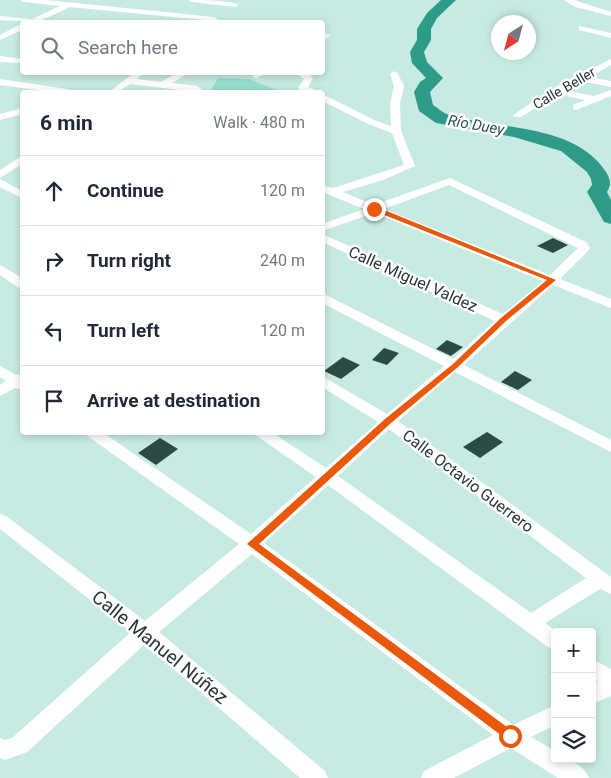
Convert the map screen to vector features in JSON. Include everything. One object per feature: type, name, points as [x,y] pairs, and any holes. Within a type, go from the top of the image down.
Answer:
[{"type":"street","points":[[24,0],[203,20]]},
{"type":"street","points":[[38,20],[78,0]]},
{"type":"street","points":[[192,0],[238,2]]},
{"type":"street","points":[[569,1],[611,14]]},
{"type":"street","points":[[213,20],[238,2]]},
{"type":"street","points":[[0,18],[20,20]]},
{"type":"street","points":[[0,38],[20,28]]},
{"type":"street","points":[[582,28],[611,36]]},
{"type":"street","points":[[0,38],[15,40]]},
{"type":"street","points":[[0,59],[20,61]]},
{"type":"street","name":"Calle Beller","points":[[518,115],[555,91],[611,62]]},
{"type":"street","points":[[327,190],[379,178],[410,166],[396,131],[395,102],[399,86],[394,74]]},
{"type":"street","points":[[116,90],[137,75]]},
{"type":"street","points":[[161,86],[181,75]]},
{"type":"street","points":[[304,75],[310,78],[303,88],[308,90]]},
{"type":"street","points":[[579,78],[611,84]]},
{"type":"street","points":[[129,81],[197,90]]},
{"type":"street","points":[[0,82],[54,90]]},
{"type":"street","points":[[555,91],[593,100]]},
{"type":"street","points":[[576,107],[610,94]]},
{"type":"street","points":[[325,99],[371,122],[396,131]]},
{"type":"street","points":[[0,117],[20,112]]},
{"type":"street","points":[[0,175],[20,160]]},
{"type":"street","points":[[0,182],[20,194]]},
{"type":"street","points":[[2,749],[19,746],[145,632],[252,544],[388,421],[552,280],[584,248],[582,245],[450,182],[325,227]]},
{"type":"street","points":[[327,190],[611,304]]},
{"type":"street","name":"Calle Miguel Valdez","points":[[325,239],[504,320]]},
{"type":"street","points":[[0,270],[20,283]]},
{"type":"street","points":[[325,298],[611,447]]},
{"type":"street","points":[[0,370],[20,382]]},
{"type":"street","points":[[0,391],[20,382]]},
{"type":"street","name":"Calle Octavio Guerrero","points":[[325,382],[388,421],[606,583]]},
{"type":"street","points":[[94,435],[252,544],[510,736],[578,778]]},
{"type":"street","points":[[263,435],[327,476],[551,638]]},
{"type":"street","name":"Calle Manuel Núñez","points":[[0,520],[145,632],[317,778]]},
{"type":"street","points":[[530,623],[606,583]]},
{"type":"street","points":[[596,670],[611,680]]},
{"type":"street","points":[[596,693],[611,686]]},
{"type":"street","points":[[432,778],[551,716]]},
{"type":"green space","points":[[218,78],[248,79],[277,90],[211,90]]},
{"type":"building","points":[[553,238],[568,245],[553,253],[537,246]]},
{"type":"building","points":[[447,340],[463,347],[451,356],[436,349]]},
{"type":"building","points":[[384,348],[399,353],[387,365],[372,360]]},
{"type":"building","points":[[343,357],[360,365],[341,379],[325,370]]},
{"type":"building","points":[[515,371],[532,380],[518,390],[501,382]]},
{"type":"building","points":[[487,432],[503,442],[480,458],[463,447]]},
{"type":"building","points":[[160,438],[178,449],[156,465],[138,453]]},
{"type":"waterway","name":"Río Duey","points":[[449,0],[432,16],[424,29],[424,40],[417,52],[420,63],[435,78],[426,85],[422,92],[425,107],[442,119],[517,132],[567,147],[594,168],[601,179],[602,186],[597,192],[611,218]]},
{"type":"route","points":[[374,209],[552,280],[388,421],[252,544],[510,736]]}]
